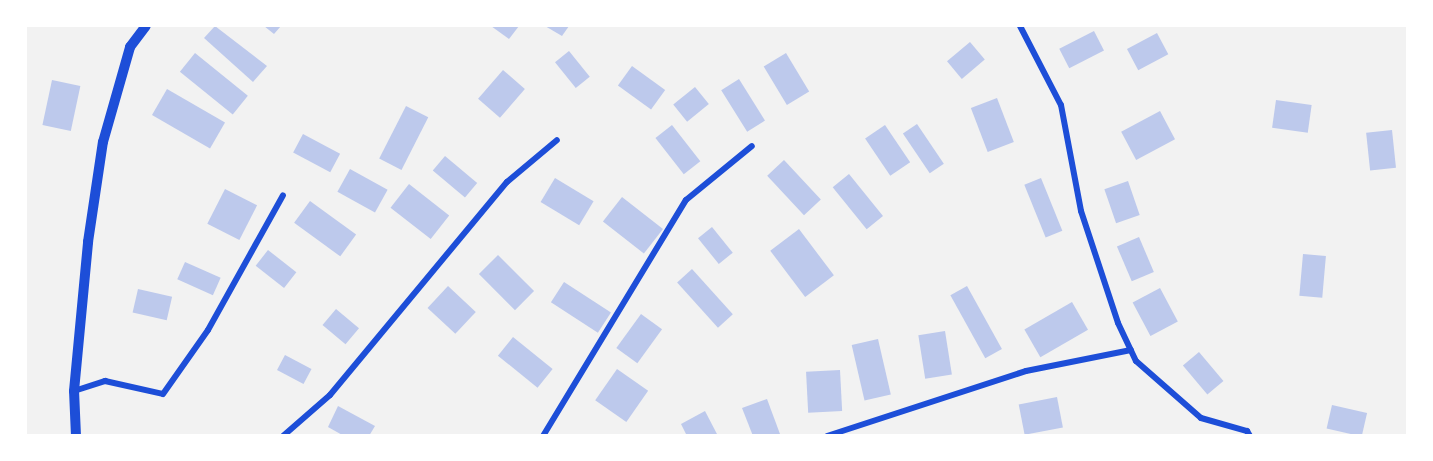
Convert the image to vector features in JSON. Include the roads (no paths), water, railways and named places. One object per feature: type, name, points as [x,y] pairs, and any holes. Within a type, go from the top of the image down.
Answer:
[{"type":"street","points":[[76,435],[74,391],[88,242],[104,142],[130,47],[146,26]]},
{"type":"street","points":[[1020,26],[1061,105],[1081,211],[1136,361],[1201,418],[1247,430],[1250,435]]},
{"type":"street","points":[[282,435],[330,395],[507,182],[557,140]]},
{"type":"street","points":[[543,435],[686,200],[752,146]]},
{"type":"street","points":[[74,391],[105,381],[163,394],[208,330],[283,195]]},
{"type":"street","points":[[828,435],[1026,372],[1131,350]]}]
